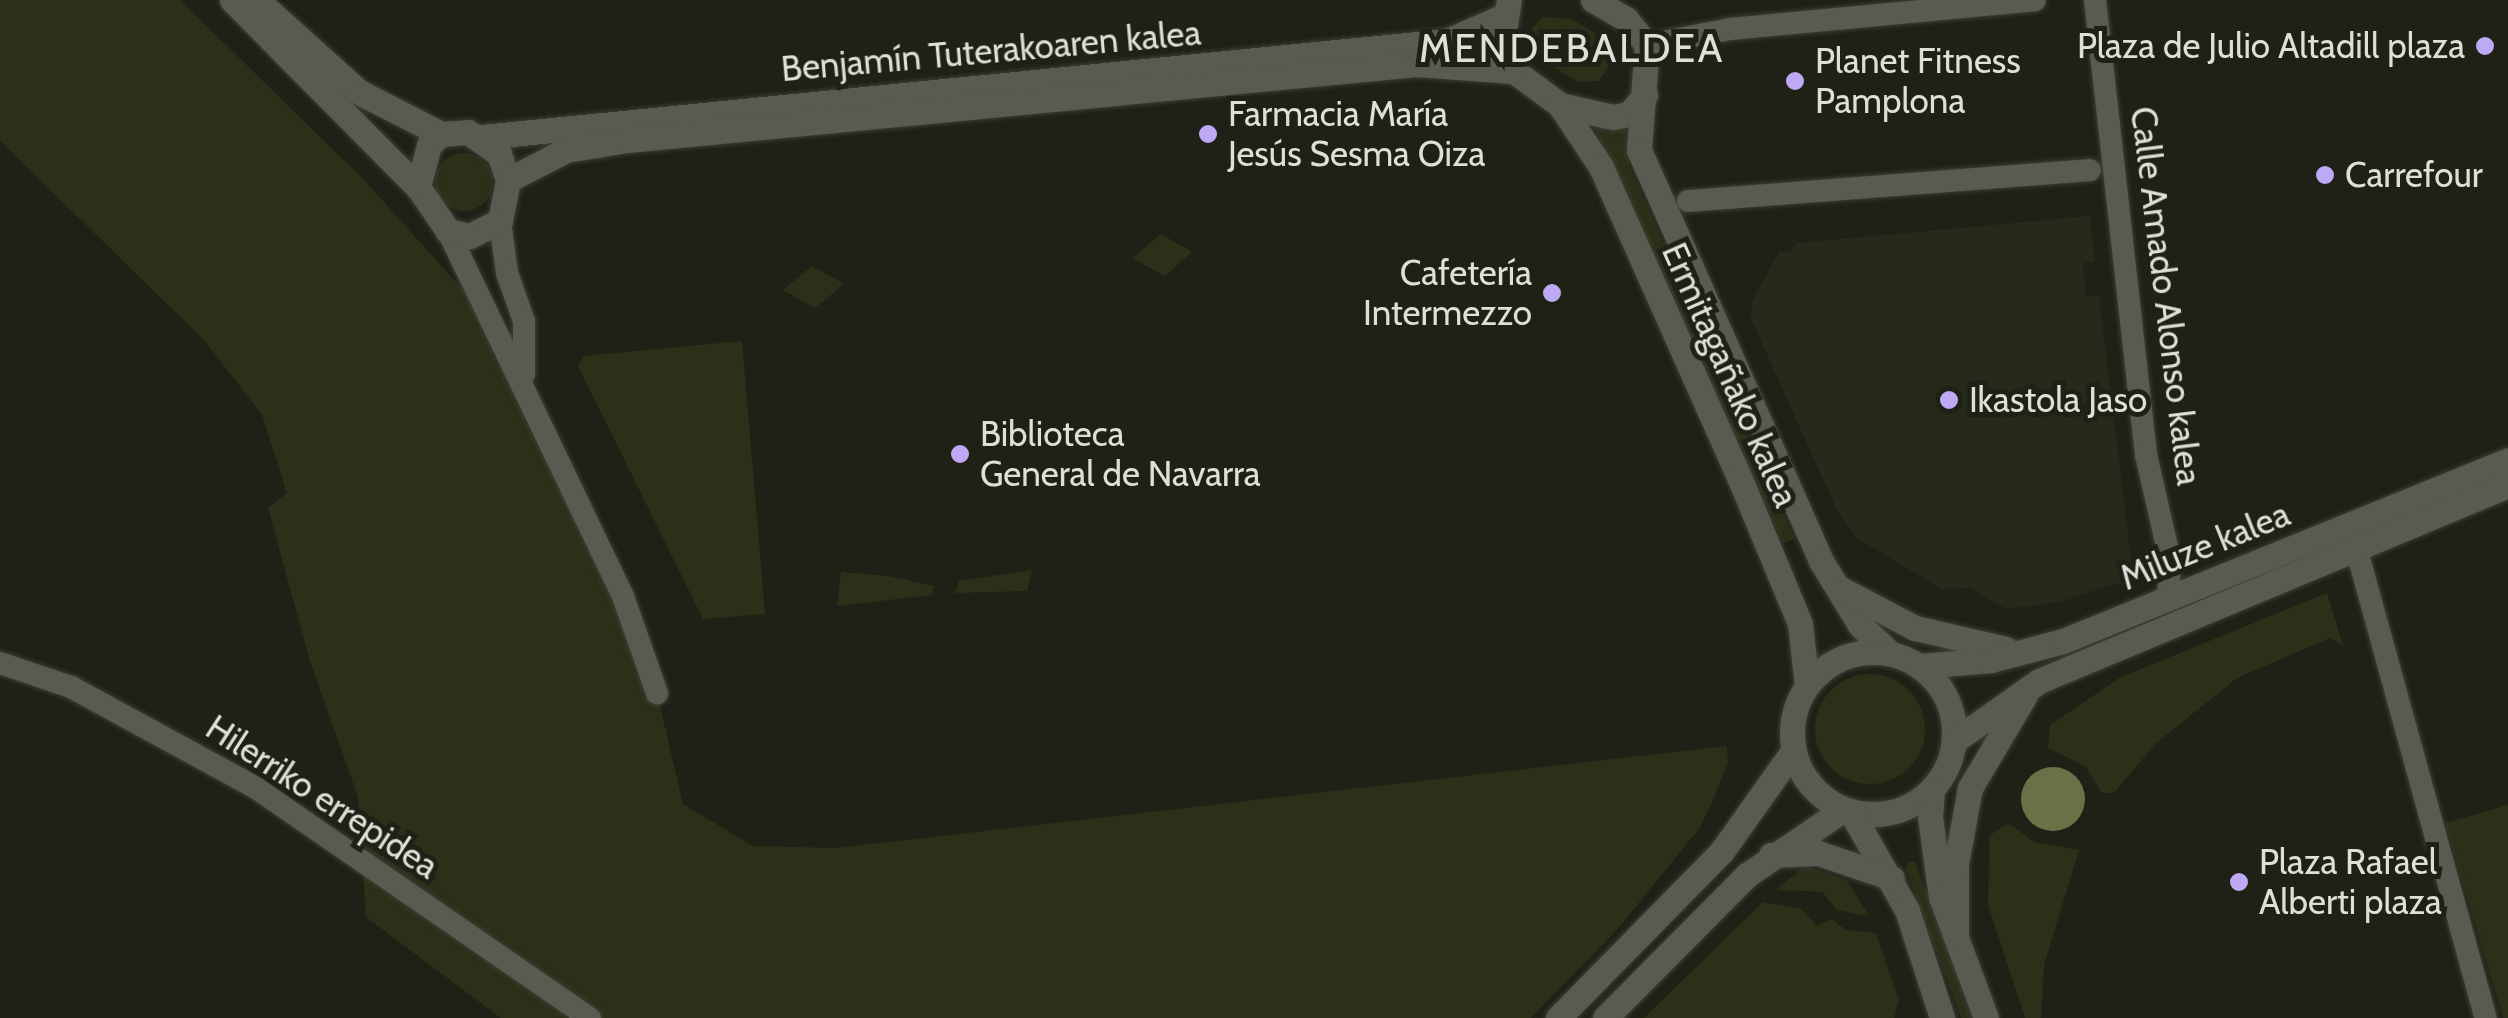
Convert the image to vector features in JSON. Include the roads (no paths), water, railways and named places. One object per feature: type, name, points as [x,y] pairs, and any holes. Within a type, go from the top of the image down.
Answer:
[{"type":"street","points":[[232,0],[418,187],[448,231],[624,599],[657,692]]},
{"type":"street","points":[[257,0],[360,92],[441,134],[482,137],[498,154],[508,180],[500,221],[507,273],[524,320],[524,383]]},
{"type":"street","points":[[1595,0],[1626,19],[1647,46],[1730,29],[2035,0]]},
{"type":"street","name":"Calle Amado Alonso kalea","points":[[2095,0],[2146,456],[2170,560],[2168,600]]},
{"type":"street","points":[[1505,8],[1501,49],[1514,71],[1560,104],[1613,118],[1628,114],[1645,95]]},
{"type":"street","name":"Benjamín Tuterakoaren kalea","points":[[482,137],[1447,41],[1505,8]]},
{"type":"street","name":"Ermitagañako kalea","points":[[1647,46],[1639,150],[1836,587],[1860,625],[1888,652]]},
{"type":"street","name":"Benjamín Tuterakoaren kalea","points":[[508,180],[566,150],[627,140],[1416,64],[1514,71]]},
{"type":"street","name":"Ermitagañako kalea","points":[[1560,104],[1602,167],[1740,479],[1800,624],[1806,684]]},
{"type":"street","points":[[418,187],[423,157],[441,134]]},
{"type":"street","name":"Ermitagañako kalea","points":[[1688,201],[2090,170]]},
{"type":"street","points":[[448,231],[486,233],[500,221]]},
{"type":"street","name":"Miluze kalea","points":[[1920,666],[2021,651],[2168,600],[2508,460]]},
{"type":"street","name":"Miluze kalea","points":[[1954,740],[2032,686],[2508,485]]},
{"type":"street","points":[[2358,551],[2486,1018]]},
{"type":"street","points":[[1836,587],[1915,628],[2021,651]]},
{"type":"street","points":[[1942,1018],[1892,878],[1848,811],[1814,789],[1793,750],[1792,724],[1806,684],[1835,660],[1888,652],[1920,666],[1947,698],[1954,740],[1932,788],[1930,817],[1941,897],[1986,1018]]},
{"type":"street","name":"Hilerriko errepidea","points":[[0,662],[71,688],[256,788],[590,1018]]},
{"type":"street","points":[[1956,933],[1956,864],[1970,788],[2032,686]]},
{"type":"street","points":[[1558,1018],[1722,851],[1793,750]]},
{"type":"street","points":[[1605,1018],[1771,855],[1848,811],[1895,812],[1932,788]]},
{"type":"street","points":[[1771,855],[1818,853],[1892,878]]},
{"type":"place","name":"Plaza de Julio Altadill plaza","points":[[2485,46]]},
{"type":"place","name":"Planet Fitness Pamplona","points":[[1795,81]]},
{"type":"place","name":"Farmacia María Jesús Sesma Oiza","points":[[1208,134]]},
{"type":"place","name":"Carrefour","points":[[2325,175]]},
{"type":"place","name":"Cafetería Intermezzo","points":[[1552,293]]},
{"type":"place","name":"Ikastola Jaso","points":[[1949,400]]},
{"type":"place","name":"Biblioteca General de Navarra","points":[[960,454]]},
{"type":"place","name":"Plaza Rafael Alberti plaza","points":[[2239,882]]},
{"type":"district","name":"MENDEBALDEA","points":[[1572,48]]}]
